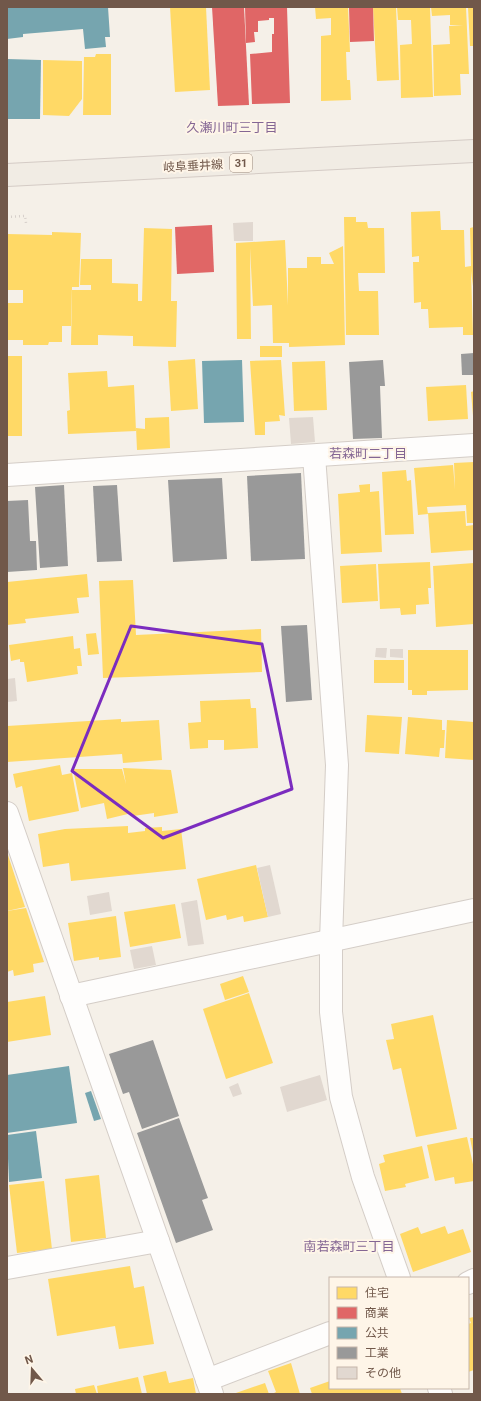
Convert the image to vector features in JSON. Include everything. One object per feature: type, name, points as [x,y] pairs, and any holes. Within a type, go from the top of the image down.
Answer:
[{"type":"main road","name":"岐阜垂井線","points":[[7,175],[474,152]]},
{"type":"street","points":[[7,475],[474,445]]},
{"type":"street","points":[[314,456],[337,765],[331,941],[331,1012],[341,1097],[363,1177],[399,1277]]},
{"type":"street","points":[[9,826],[210,1387],[329,1333]]},
{"type":"street","points":[[71,996],[474,910]]},
{"type":"street","points":[[7,1268],[158,1241]]},
{"type":"path","points":[[7,217],[25,216],[26,223]]},
{"type":"highlighted area","points":[[131,626],[262,644],[292,789],[163,838],[72,771]]},
{"type":"building: 住宅","points":[[170,7],[206,7],[210,90],[175,92]]},
{"type":"building: 住宅","points":[[315,7],[348,7],[350,52],[346,52],[347,80],[350,80],[351,100],[321,101],[321,36],[331,35],[331,18],[316,19]]},
{"type":"building: 住宅","points":[[373,7],[396,7],[399,80],[377,81]]},
{"type":"building: 住宅","points":[[397,7],[430,7],[433,97],[401,98],[400,45],[412,44],[411,20],[398,20]]},
{"type":"building: 住宅","points":[[431,7],[466,7],[469,74],[460,74],[461,95],[434,96],[433,45],[450,44],[449,26],[463,25],[450,25],[450,15],[432,16]]},
{"type":"building: 住宅","points":[[468,7],[474,7],[474,46],[470,46]]},
{"type":"building: 住宅","points":[[96,54],[111,54],[111,115],[83,115],[84,57],[95,57]]},
{"type":"building: 住宅","points":[[43,60],[82,61],[82,99],[69,116],[43,115]]},
{"type":"building: 住宅","points":[[440,211],[441,230],[464,230],[465,267],[471,266],[470,228],[474,227],[474,294],[471,271],[473,335],[463,335],[463,327],[429,328],[428,309],[421,309],[421,302],[414,303],[413,262],[419,262],[419,256],[412,257],[411,212]]},
{"type":"building: 住宅","points":[[344,217],[356,217],[356,222],[367,222],[368,228],[384,228],[385,273],[358,273],[359,291],[378,291],[379,335],[346,335]]},
{"type":"building: 住宅","points":[[144,228],[172,229],[171,301],[177,301],[176,347],[133,346],[133,336],[98,335],[98,345],[71,345],[72,290],[91,290],[91,285],[80,285],[81,259],[112,259],[112,283],[138,284],[138,301],[142,301]]},
{"type":"building: 住宅","points":[[52,232],[81,233],[79,287],[72,287],[71,326],[62,326],[62,342],[49,342],[48,345],[23,345],[23,340],[7,340],[7,303],[23,303],[23,290],[7,290],[7,234],[52,235]]},
{"type":"building: 住宅","points":[[285,240],[288,305],[288,268],[307,268],[307,257],[321,257],[321,264],[334,264],[329,253],[343,246],[345,345],[289,347],[289,343],[273,343],[272,305],[253,306],[250,248],[251,339],[237,339],[236,243]]},
{"type":"building: 住宅","points":[[260,346],[282,346],[282,357],[260,357]]},
{"type":"building: 住宅","points":[[7,356],[22,356],[22,436],[7,436]]},
{"type":"building: 住宅","points":[[195,359],[198,409],[171,411],[168,361]]},
{"type":"building: 住宅","points":[[281,360],[285,416],[279,415],[280,421],[265,422],[265,435],[255,435],[250,361]]},
{"type":"building: 住宅","points":[[325,361],[327,410],[294,411],[292,362]]},
{"type":"building: 住宅","points":[[107,371],[108,387],[134,385],[136,431],[68,434],[67,411],[70,410],[68,373]]},
{"type":"building: 住宅","points":[[466,385],[468,419],[428,421],[426,387]]},
{"type":"building: 住宅","points":[[474,391],[474,416],[473,416],[471,392]]},
{"type":"building: 住宅","points":[[169,417],[170,448],[137,450],[136,428],[145,429],[145,418]]},
{"type":"building: 住宅","points":[[474,462],[474,523],[467,523],[466,505],[427,507],[428,514],[418,515],[414,468],[453,465],[455,489],[454,463]]},
{"type":"building: 住宅","points":[[406,470],[407,481],[411,480],[414,534],[385,535],[382,472]]},
{"type":"building: 住宅","points":[[370,484],[370,492],[379,491],[382,552],[341,554],[338,494],[360,492],[359,485]]},
{"type":"building: 住宅","points":[[465,511],[466,526],[474,525],[474,550],[431,553],[428,513]]},
{"type":"building: 住宅","points":[[430,562],[431,588],[428,588],[429,604],[416,605],[416,614],[401,615],[400,608],[380,609],[378,564]]},
{"type":"building: 住宅","points":[[474,563],[474,624],[436,627],[433,566]]},
{"type":"building: 住宅","points":[[376,564],[378,601],[342,603],[340,566]]},
{"type":"building: 住宅","points":[[87,574],[89,597],[77,598],[79,613],[25,619],[26,623],[7,625],[7,582]]},
{"type":"building: 住宅","points":[[133,580],[136,635],[261,629],[262,672],[103,678],[99,581]]},
{"type":"building: 住宅","points":[[96,633],[99,654],[88,655],[86,634]]},
{"type":"building: 住宅","points":[[73,636],[74,649],[80,648],[82,666],[77,666],[78,674],[27,682],[24,662],[20,662],[20,659],[11,661],[9,645]]},
{"type":"building: 住宅","points":[[408,650],[468,650],[468,690],[427,691],[427,695],[412,695],[412,690],[408,690]]},
{"type":"building: 住宅","points":[[374,660],[404,660],[404,683],[374,683]]},
{"type":"building: 住宅","points":[[250,699],[251,708],[256,708],[258,748],[224,750],[224,740],[208,740],[208,748],[190,749],[188,723],[201,722],[200,701]]},
{"type":"building: 住宅","points":[[367,715],[402,717],[399,754],[365,752]]},
{"type":"building: 住宅","points":[[408,717],[442,720],[442,730],[445,730],[444,748],[440,748],[439,757],[405,754]]},
{"type":"building: 住宅","points":[[121,719],[121,722],[159,720],[162,760],[123,763],[122,754],[7,762],[7,726]]},
{"type":"building: 住宅","points":[[447,720],[474,722],[474,760],[445,758]]},
{"type":"building: 住宅","points":[[60,765],[62,775],[72,773],[79,811],[29,821],[22,786],[16,788],[13,774]]},
{"type":"building: 住宅","points":[[123,768],[171,770],[178,813],[154,817],[154,813],[133,816],[132,813],[107,819],[104,803],[81,808],[73,769],[122,769],[126,784]]},
{"type":"building: 住宅","points":[[128,826],[128,833],[145,831],[145,828],[162,827],[162,831],[181,829],[186,869],[71,881],[69,863],[43,867],[38,834],[65,829]]},
{"type":"building: 住宅","points":[[7,852],[25,907],[7,911]]},
{"type":"building: 住宅","points":[[256,865],[268,917],[244,922],[243,916],[227,920],[226,915],[206,920],[197,879]]},
{"type":"building: 住宅","points":[[175,904],[181,938],[130,947],[124,912]]},
{"type":"building: 住宅","points":[[26,908],[44,962],[33,964],[34,972],[14,976],[13,970],[7,972],[7,911]]},
{"type":"building: 住宅","points":[[116,916],[121,957],[99,960],[99,957],[74,961],[68,923]]},
{"type":"building: 住宅","points":[[243,976],[249,992],[225,1000],[220,984]]},
{"type":"building: 住宅","points":[[249,993],[273,1063],[226,1079],[203,1009]]},
{"type":"building: 住宅","points":[[45,996],[51,1035],[7,1042],[7,1002]]},
{"type":"building: 住宅","points":[[433,1015],[457,1129],[416,1137],[401,1068],[393,1070],[386,1040],[394,1039],[391,1024]]},
{"type":"building: 住宅","points":[[467,1137],[474,1169],[474,1181],[455,1184],[454,1177],[435,1181],[427,1145]]},
{"type":"building: 住宅","points":[[470,1138],[474,1138],[474,1153],[473,1153]]},
{"type":"building: 住宅","points":[[422,1146],[429,1178],[405,1184],[406,1187],[385,1191],[379,1164],[385,1162],[383,1155]]},
{"type":"building: 住宅","points":[[99,1175],[106,1238],[71,1242],[65,1179]]},
{"type":"building: 住宅","points":[[44,1181],[52,1249],[17,1253],[9,1185]]},
{"type":"building: 住宅","points":[[445,1226],[448,1234],[463,1229],[471,1252],[413,1272],[400,1234],[418,1227],[421,1234]]},
{"type":"building: 住宅","points":[[130,1266],[134,1288],[144,1286],[154,1344],[119,1349],[115,1326],[57,1336],[48,1279]]},
{"type":"building: 住宅","points":[[474,1317],[474,1370],[469,1372],[469,1324],[471,1323],[469,1318]]},
{"type":"building: 住宅","points":[[291,1363],[300,1394],[272,1394],[276,1392],[268,1371]]},
{"type":"building: 住宅","points":[[166,1371],[169,1383],[193,1378],[196,1394],[147,1394],[143,1376]]},
{"type":"building: 住宅","points":[[138,1377],[142,1394],[98,1394],[97,1386]]},
{"type":"building: 住宅","points":[[329,1381],[329,1389],[400,1389],[402,1394],[312,1394],[310,1388]]},
{"type":"building: 住宅","points":[[265,1383],[269,1394],[233,1394]]},
{"type":"building: 住宅","points":[[94,1385],[97,1394],[76,1394],[75,1389]]},
{"type":"building: 商業","points":[[212,7],[244,7],[249,105],[218,106]]},
{"type":"building: 商業","points":[[245,7],[287,7],[290,103],[252,104],[250,54],[272,52],[274,18],[258,21],[258,32],[254,32],[255,42],[246,43]]},
{"type":"building: 商業","points":[[349,7],[373,7],[374,41],[350,42]]},
{"type":"building: 商業","points":[[212,225],[214,272],[177,274],[175,227]]},
{"type":"building: 公共","points":[[7,7],[108,7],[110,37],[105,37],[106,47],[85,49],[83,29],[23,34],[23,37],[7,39]]},
{"type":"building: 公共","points":[[7,59],[41,60],[40,119],[7,119]]},
{"type":"building: 公共","points":[[242,360],[244,422],[204,423],[202,361]]},
{"type":"building: 公共","points":[[69,1066],[77,1123],[7,1133],[7,1075]]},
{"type":"building: 公共","points":[[91,1091],[101,1119],[94,1121],[85,1093]]},
{"type":"building: 公共","points":[[36,1131],[42,1178],[9,1182],[7,1135]]},
{"type":"building: 工業","points":[[474,353],[474,375],[462,375],[461,354]]},
{"type":"building: 工業","points":[[383,360],[385,386],[380,386],[382,438],[353,439],[349,362]]},
{"type":"building: 工業","points":[[301,473],[305,559],[251,561],[247,476]]},
{"type":"building: 工業","points":[[222,478],[227,559],[173,562],[168,480]]},
{"type":"building: 工業","points":[[64,485],[68,566],[40,568],[35,487]]},
{"type":"building: 工業","points":[[117,485],[122,561],[97,562],[93,486]]},
{"type":"building: 工業","points":[[28,500],[30,541],[36,541],[37,570],[7,572],[7,501]]},
{"type":"building: 工業","points":[[307,625],[312,700],[286,702],[281,626]]},
{"type":"building: 工業","points":[[153,1040],[179,1116],[142,1129],[129,1092],[123,1094],[109,1054]]},
{"type":"building: 工業","points":[[179,1118],[208,1198],[202,1200],[213,1230],[176,1243],[137,1133]]},
{"type":"building: その他","points":[[253,222],[253,241],[234,241],[233,223]]},
{"type":"building: その他","points":[[313,417],[315,442],[291,444],[289,418]]},
{"type":"building: その他","points":[[376,648],[387,648],[386,658],[375,657]]},
{"type":"building: その他","points":[[390,649],[403,649],[403,658],[390,657]]},
{"type":"building: その他","points":[[15,678],[17,701],[7,702],[7,679]]},
{"type":"building: その他","points":[[270,865],[281,914],[268,917],[257,868]]},
{"type":"building: その他","points":[[109,892],[112,911],[90,915],[87,896]]},
{"type":"building: その他","points":[[197,900],[204,944],[188,946],[181,903]]},
{"type":"building: その他","points":[[152,946],[156,965],[134,969],[130,950]]},
{"type":"building: その他","points":[[320,1075],[327,1100],[287,1112],[280,1087]]},
{"type":"building: その他","points":[[238,1083],[242,1094],[233,1097],[229,1087]]},
{"type":"district","name":"久瀬川町三丁目","points":[[232,127]]},
{"type":"district","name":"若森町二丁目","points":[[368,453]]},
{"type":"district","name":"南若森町三丁目","points":[[349,1246]]}]
